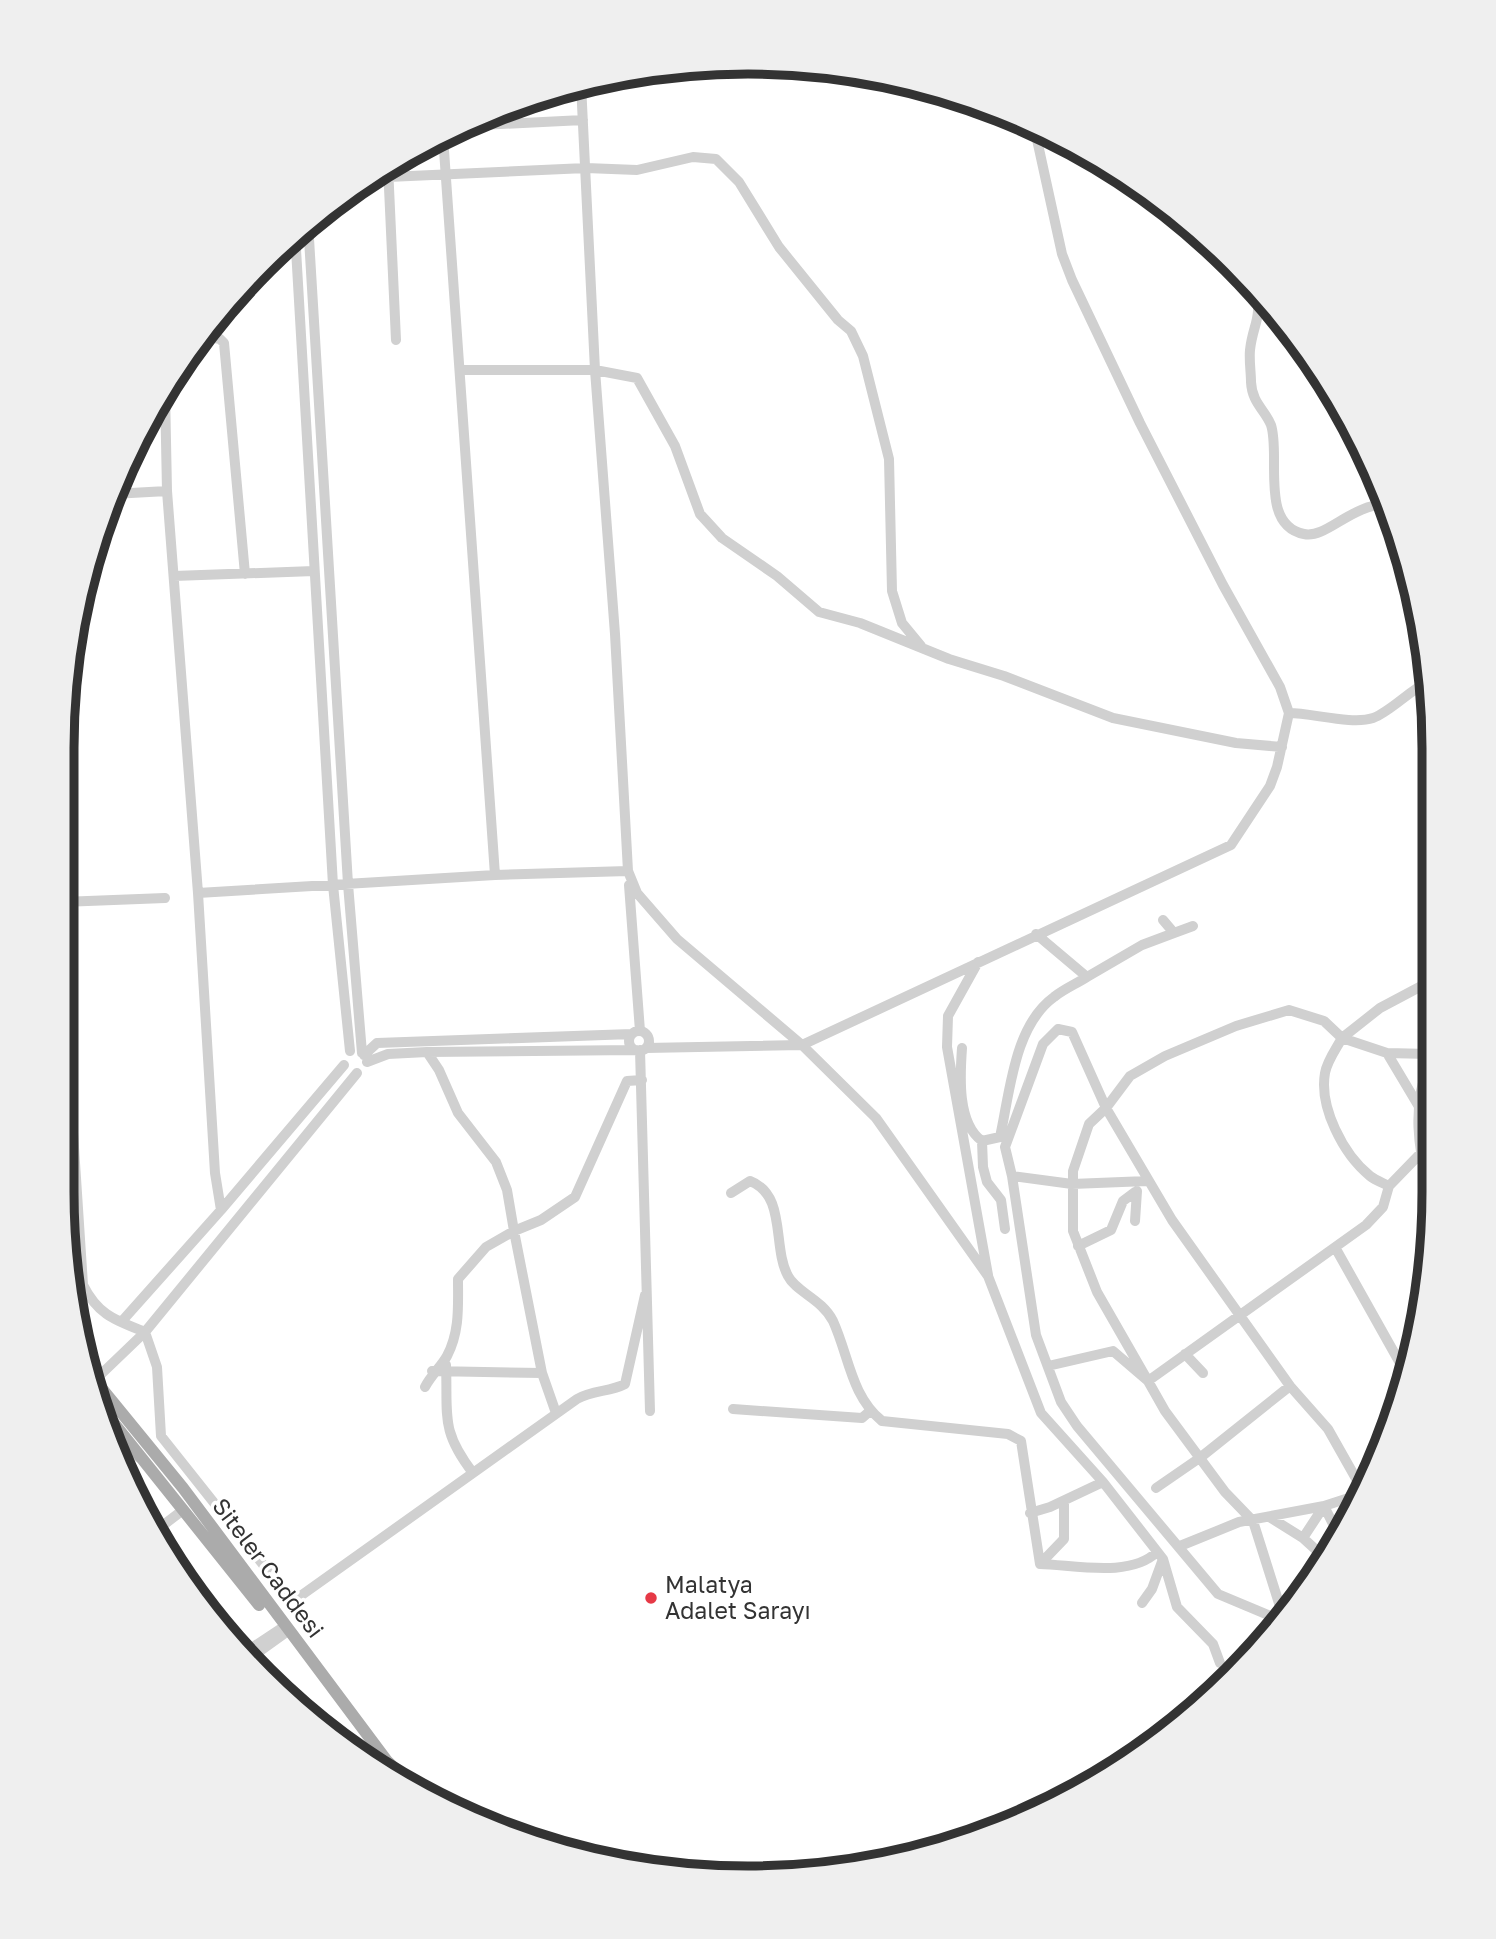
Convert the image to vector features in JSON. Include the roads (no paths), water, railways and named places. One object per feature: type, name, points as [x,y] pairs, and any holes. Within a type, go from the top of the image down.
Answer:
[{"type":"main road","name":"Siteler Caddesi","points":[[104,1391],[183,1488],[369,1749]]},
{"type":"main road","name":"Siteler Caddesi","points":[[116,1425],[284,1630],[386,1760]]},
{"type":"street","points":[[582,94],[595,370],[615,634],[628,870],[636,1033],[630,1043],[641,1049]]},
{"type":"street","points":[[491,124],[583,120]]},
{"type":"street","points":[[350,1051],[364,1056],[427,1052],[802,1045],[1231,845],[1270,786],[1289,713],[1280,687],[1223,585],[1140,424],[1072,280],[1062,254],[1037,139]]},
{"type":"street","points":[[444,146],[495,874]]},
{"type":"street","points":[[399,171],[637,170],[694,157],[716,159],[739,182],[779,247],[838,320],[851,331],[863,356],[889,459],[892,591],[902,623],[923,649]]},
{"type":"street","points":[[388,178],[396,340]]},
{"type":"street","points":[[99,1376],[145,1332],[357,1073],[364,1069],[348,884],[309,236]]},
{"type":"street","points":[[123,1320],[222,1210],[344,1065],[344,1059],[350,1051],[333,885],[296,250]]},
{"type":"street","points":[[1258,307],[1260,319],[1250,350],[1252,388],[1273,436],[1276,503],[1286,521],[1293,531],[1308,536],[1325,530],[1357,510],[1378,507]]},
{"type":"street","points":[[213,338],[224,343],[245,574]]},
{"type":"street","points":[[461,370],[595,370],[636,378],[675,446],[700,514],[722,538],[778,576],[819,612],[860,623],[923,649],[1113,718],[1236,743],[1282,747]]},
{"type":"street","points":[[165,409],[167,491],[198,893],[215,1173],[222,1210]]},
{"type":"street","points":[[124,493],[167,491]]},
{"type":"street","points":[[174,576],[314,571]]},
{"type":"street","points":[[1289,713],[1361,720],[1374,718],[1419,686]]},
{"type":"street","points":[[198,893],[495,874],[628,870]]},
{"type":"street","points":[[628,870],[636,893],[677,939],[802,1045],[876,1118],[988,1276]]},
{"type":"street","points":[[74,902],[165,898]]},
{"type":"street","points":[[1163,920],[1174,933]]},
{"type":"street","points":[[982,1141],[1000,1137],[1023,1042],[1033,1019],[1054,997],[1142,945],[1193,926]]},
{"type":"street","points":[[1036,934],[1087,977]]},
{"type":"street","points":[[979,962],[948,1016],[947,1047],[988,1276],[1041,1413],[1103,1482],[1160,1556],[1177,1607],[1213,1644],[1220,1663]]},
{"type":"street","points":[[1389,1186],[1370,1176],[1348,1149],[1328,1112],[1324,1088],[1325,1069],[1342,1038],[1380,1008],[1422,986]]},
{"type":"street","points":[[1279,1607],[1254,1521],[1225,1492],[1166,1410],[1097,1292],[1073,1231],[1072,1184],[1089,1124],[1130,1076],[1165,1056],[1236,1026],[1289,1010],[1324,1021],[1342,1038],[1387,1053],[1422,1054]]},
{"type":"street","points":[[1273,1615],[1218,1594],[1077,1426],[1061,1402],[1036,1335],[1012,1176],[1005,1147],[1043,1044],[1058,1029],[1072,1032],[1105,1108],[1147,1181],[1237,1315],[1290,1387],[1328,1429],[1356,1482]]},
{"type":"street","points":[[364,1056],[377,1043],[636,1033],[648,1036],[641,1049],[645,1295],[650,1411]]},
{"type":"street","points":[[962,1048],[959,1078],[973,1134],[982,1141],[983,1167],[987,1182],[1001,1200],[1004,1229]]},
{"type":"street","points":[[427,1052],[439,1070],[458,1113],[496,1162],[507,1190],[542,1373],[556,1413]]},
{"type":"street","points":[[1387,1053],[1418,1105]]},
{"type":"street","points":[[344,1065],[351,1072],[357,1073]]},
{"type":"street","points":[[473,1472],[456,1450],[445,1419],[446,1358],[458,1328],[458,1279],[486,1247],[541,1220],[575,1197],[627,1082],[642,1080]]},
{"type":"street","points":[[1422,1090],[1418,1105],[1422,1162]]},
{"type":"street","points":[[1148,1381],[1237,1315],[1336,1249],[1383,1207],[1389,1186],[1420,1154]]},
{"type":"street","points":[[1012,1176],[1072,1184],[1147,1181]]},
{"type":"street","points":[[731,1193],[750,1181],[762,1186],[771,1199],[781,1262],[789,1280],[818,1300],[832,1320],[856,1387],[870,1411],[882,1421],[1016,1437],[1021,1441],[1040,1564]]},
{"type":"street","points":[[1078,1246],[1111,1230],[1123,1201],[1147,1181]]},
{"type":"street","points":[[1135,1192],[1136,1221]]},
{"type":"street","points":[[75,1213],[76,1250]]},
{"type":"street","points":[[1336,1249],[1400,1364]]},
{"type":"street","points":[[80,1286],[92,1304],[107,1317],[123,1320],[145,1332],[157,1367],[161,1436],[288,1596],[299,1597],[556,1413],[590,1392],[625,1384],[645,1295]]},
{"type":"street","points":[[1048,1366],[1112,1351],[1148,1381]]},
{"type":"street","points":[[1185,1354],[1202,1373]]},
{"type":"street","points":[[425,1387],[432,1371],[446,1358]]},
{"type":"street","points":[[432,1371],[542,1373]]},
{"type":"street","points":[[1156,1488],[1201,1457],[1290,1387]]},
{"type":"street","points":[[733,1409],[862,1418],[870,1411]]},
{"type":"street","points":[[126,1451],[144,1459]]},
{"type":"street","points":[[1030,1513],[1103,1482]]},
{"type":"street","points":[[1180,1546],[1239,1522],[1324,1506],[1349,1497]]},
{"type":"street","points":[[1040,1564],[1065,1538],[1063,1501]]},
{"type":"street","points":[[1324,1506],[1334,1525]]},
{"type":"street","points":[[1303,1538],[1324,1506]]},
{"type":"street","points":[[163,1526],[183,1510]]},
{"type":"street","points":[[1271,1518],[1303,1538],[1318,1551]]},
{"type":"street","points":[[1040,1564],[1129,1566],[1160,1556]]},
{"type":"street","points":[[1142,1603],[1152,1589],[1160,1556]]},
{"type":"street","points":[[252,1648],[284,1630]]},
{"type":"street","points":[[257,1653],[284,1630]]},
{"type":"place","name":"Malatya Adalet Sarayı","points":[[651,1598]]}]
